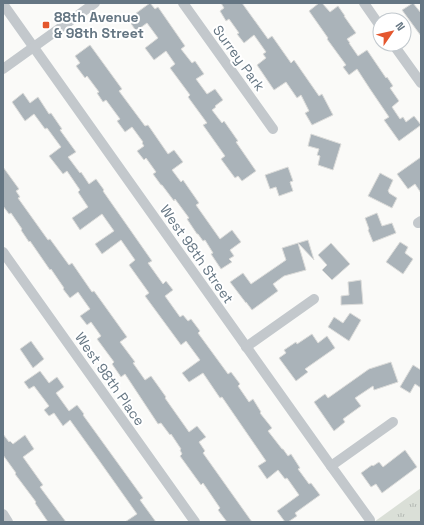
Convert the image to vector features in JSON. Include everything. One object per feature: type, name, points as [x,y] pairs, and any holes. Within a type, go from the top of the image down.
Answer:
[{"type":"street","points":[[3,69],[95,3]]},
{"type":"street","name":"Surrey Park","points":[[183,3],[273,129]]},
{"type":"street","points":[[364,3],[372,14]]},
{"type":"street","name":"West 98th Street","points":[[3,4],[370,520]]},
{"type":"street","points":[[399,52],[421,83]]},
{"type":"street","name":"West 98th Place","points":[[3,252],[195,522]]},
{"type":"street","points":[[246,347],[314,298]]},
{"type":"street","points":[[331,466],[392,422]]},
{"type":"street","points":[[3,514],[8,522]]},
{"type":"green space","points":[[421,488],[421,522],[374,522]]},
{"type":"building","points":[[150,3],[155,9],[158,7],[185,46],[181,49],[192,63],[195,61],[204,74],[196,79],[207,94],[215,89],[223,100],[212,110],[222,123],[224,121],[238,141],[236,142],[256,171],[242,181],[238,176],[235,178],[221,159],[225,156],[203,125],[207,123],[188,97],[190,95],[170,68],[175,64],[166,51],[154,60],[145,48],[158,38],[147,23],[136,31],[128,19]]},
{"type":"building","points":[[221,3],[242,3],[268,39],[272,36],[291,63],[294,60],[319,96],[322,94],[333,115],[312,125],[305,113],[309,111],[301,95],[297,98],[286,82],[274,90],[257,65],[266,58],[263,54],[266,52],[254,35],[244,43],[229,19],[226,21],[220,11],[224,8]]},
{"type":"building","points":[[319,3],[322,3],[330,12],[338,6],[356,33],[347,39],[349,43],[358,56],[367,50],[393,86],[390,88],[399,101],[392,107],[400,119],[403,117],[406,122],[414,116],[421,125],[399,141],[384,120],[389,117],[357,69],[349,75],[343,67],[346,65],[309,11]]},
{"type":"building","points":[[413,3],[421,13],[421,36],[412,24],[412,12],[403,12],[402,10]]},
{"type":"building","points":[[90,45],[122,89],[119,91],[145,126],[148,125],[168,154],[174,150],[183,162],[172,170],[181,182],[183,180],[199,203],[196,205],[220,239],[232,230],[241,242],[230,250],[234,256],[229,259],[232,262],[221,269],[211,254],[213,253],[205,240],[203,241],[197,234],[187,219],[189,218],[153,174],[156,172],[146,158],[144,160],[137,151],[144,146],[142,143],[143,142],[132,127],[125,132],[117,121],[120,119],[106,100],[103,102],[97,93],[99,92],[87,76],[85,78],[76,66],[80,63],[75,56]]},
{"type":"building","points":[[23,93],[30,103],[38,97],[49,114],[51,113],[62,129],[60,130],[76,152],[68,157],[89,184],[96,179],[152,261],[148,263],[163,284],[166,281],[173,290],[165,296],[180,317],[183,315],[188,321],[191,319],[200,331],[198,333],[228,374],[231,372],[240,384],[238,386],[249,402],[253,399],[261,412],[260,413],[272,428],[268,431],[288,456],[291,454],[300,468],[298,469],[309,484],[311,483],[320,495],[295,513],[297,516],[288,522],[285,522],[277,511],[299,495],[287,478],[285,479],[278,470],[267,479],[258,466],[266,461],[222,397],[220,398],[203,373],[189,382],[182,373],[200,360],[186,341],[181,345],[145,296],[149,293],[129,265],[135,260],[121,240],[102,254],[95,244],[114,231],[102,214],[80,230],[72,218],[88,207],[78,192],[80,190],[67,171],[63,174],[49,156],[61,147],[34,114],[25,121],[12,102]]},
{"type":"building","points":[[311,134],[341,144],[333,170],[318,165],[320,156],[317,155],[319,149],[308,146]]},
{"type":"building","points":[[421,157],[421,193],[415,184],[408,189],[397,174]]},
{"type":"building","points":[[3,167],[19,189],[16,191],[20,197],[18,198],[48,240],[50,239],[69,265],[72,263],[92,292],[94,291],[127,337],[120,342],[135,362],[133,363],[145,380],[151,376],[189,432],[197,426],[206,437],[199,442],[205,451],[203,453],[252,522],[227,522],[218,510],[220,508],[203,483],[201,485],[180,456],[182,454],[181,449],[171,434],[170,435],[161,423],[158,424],[125,374],[121,377],[112,364],[114,362],[97,339],[101,336],[91,322],[87,325],[80,316],[90,309],[78,292],[70,298],[51,269],[50,270],[30,241],[29,242],[11,213],[9,214],[3,206]]},
{"type":"building","points":[[288,167],[293,181],[290,182],[293,191],[279,196],[276,187],[270,189],[265,175]]},
{"type":"building","points":[[380,173],[393,180],[388,191],[397,198],[392,208],[368,196]]},
{"type":"building","points":[[377,213],[382,226],[392,223],[396,233],[373,242],[365,218]]},
{"type":"building","points":[[308,240],[314,260],[298,243]]},
{"type":"building","points":[[400,242],[408,247],[405,253],[413,259],[403,274],[386,262]]},
{"type":"building","points":[[298,243],[306,270],[284,276],[273,284],[278,291],[252,310],[230,282],[243,273],[251,284],[286,260],[282,248]]},
{"type":"building","points":[[331,243],[350,264],[332,280],[322,270],[327,265],[318,255]]},
{"type":"building","points":[[361,280],[363,304],[341,305],[341,296],[349,295],[348,282]]},
{"type":"building","points":[[350,313],[361,320],[349,341],[328,327],[334,317],[343,323]]},
{"type":"building","points":[[312,334],[318,343],[327,336],[335,348],[305,369],[308,372],[296,381],[279,358],[286,353],[284,350],[296,342],[297,344]]},
{"type":"building","points":[[31,341],[44,359],[33,368],[20,349]]},
{"type":"building","points":[[391,362],[398,382],[374,390],[373,386],[355,398],[361,406],[343,419],[345,422],[334,431],[314,402],[325,394],[328,398],[369,369]]},
{"type":"building","points":[[413,365],[421,370],[421,388],[415,384],[410,393],[400,387]]},
{"type":"building","points":[[40,371],[49,383],[57,377],[64,387],[56,393],[69,411],[77,405],[84,414],[83,415],[143,498],[140,500],[156,522],[125,522],[137,514],[70,420],[63,426],[54,413],[49,416],[44,410],[49,406],[34,386],[29,389],[24,382]]},
{"type":"building","points":[[3,434],[9,442],[10,441],[13,444],[25,435],[34,449],[23,457],[43,485],[40,487],[66,522],[48,522],[3,455]]},
{"type":"building","points":[[405,450],[417,467],[382,493],[376,484],[371,487],[361,473],[379,462],[383,467]]},
{"type":"place","name":"88th Avenue & 98th Street","points":[[46,25]]}]
